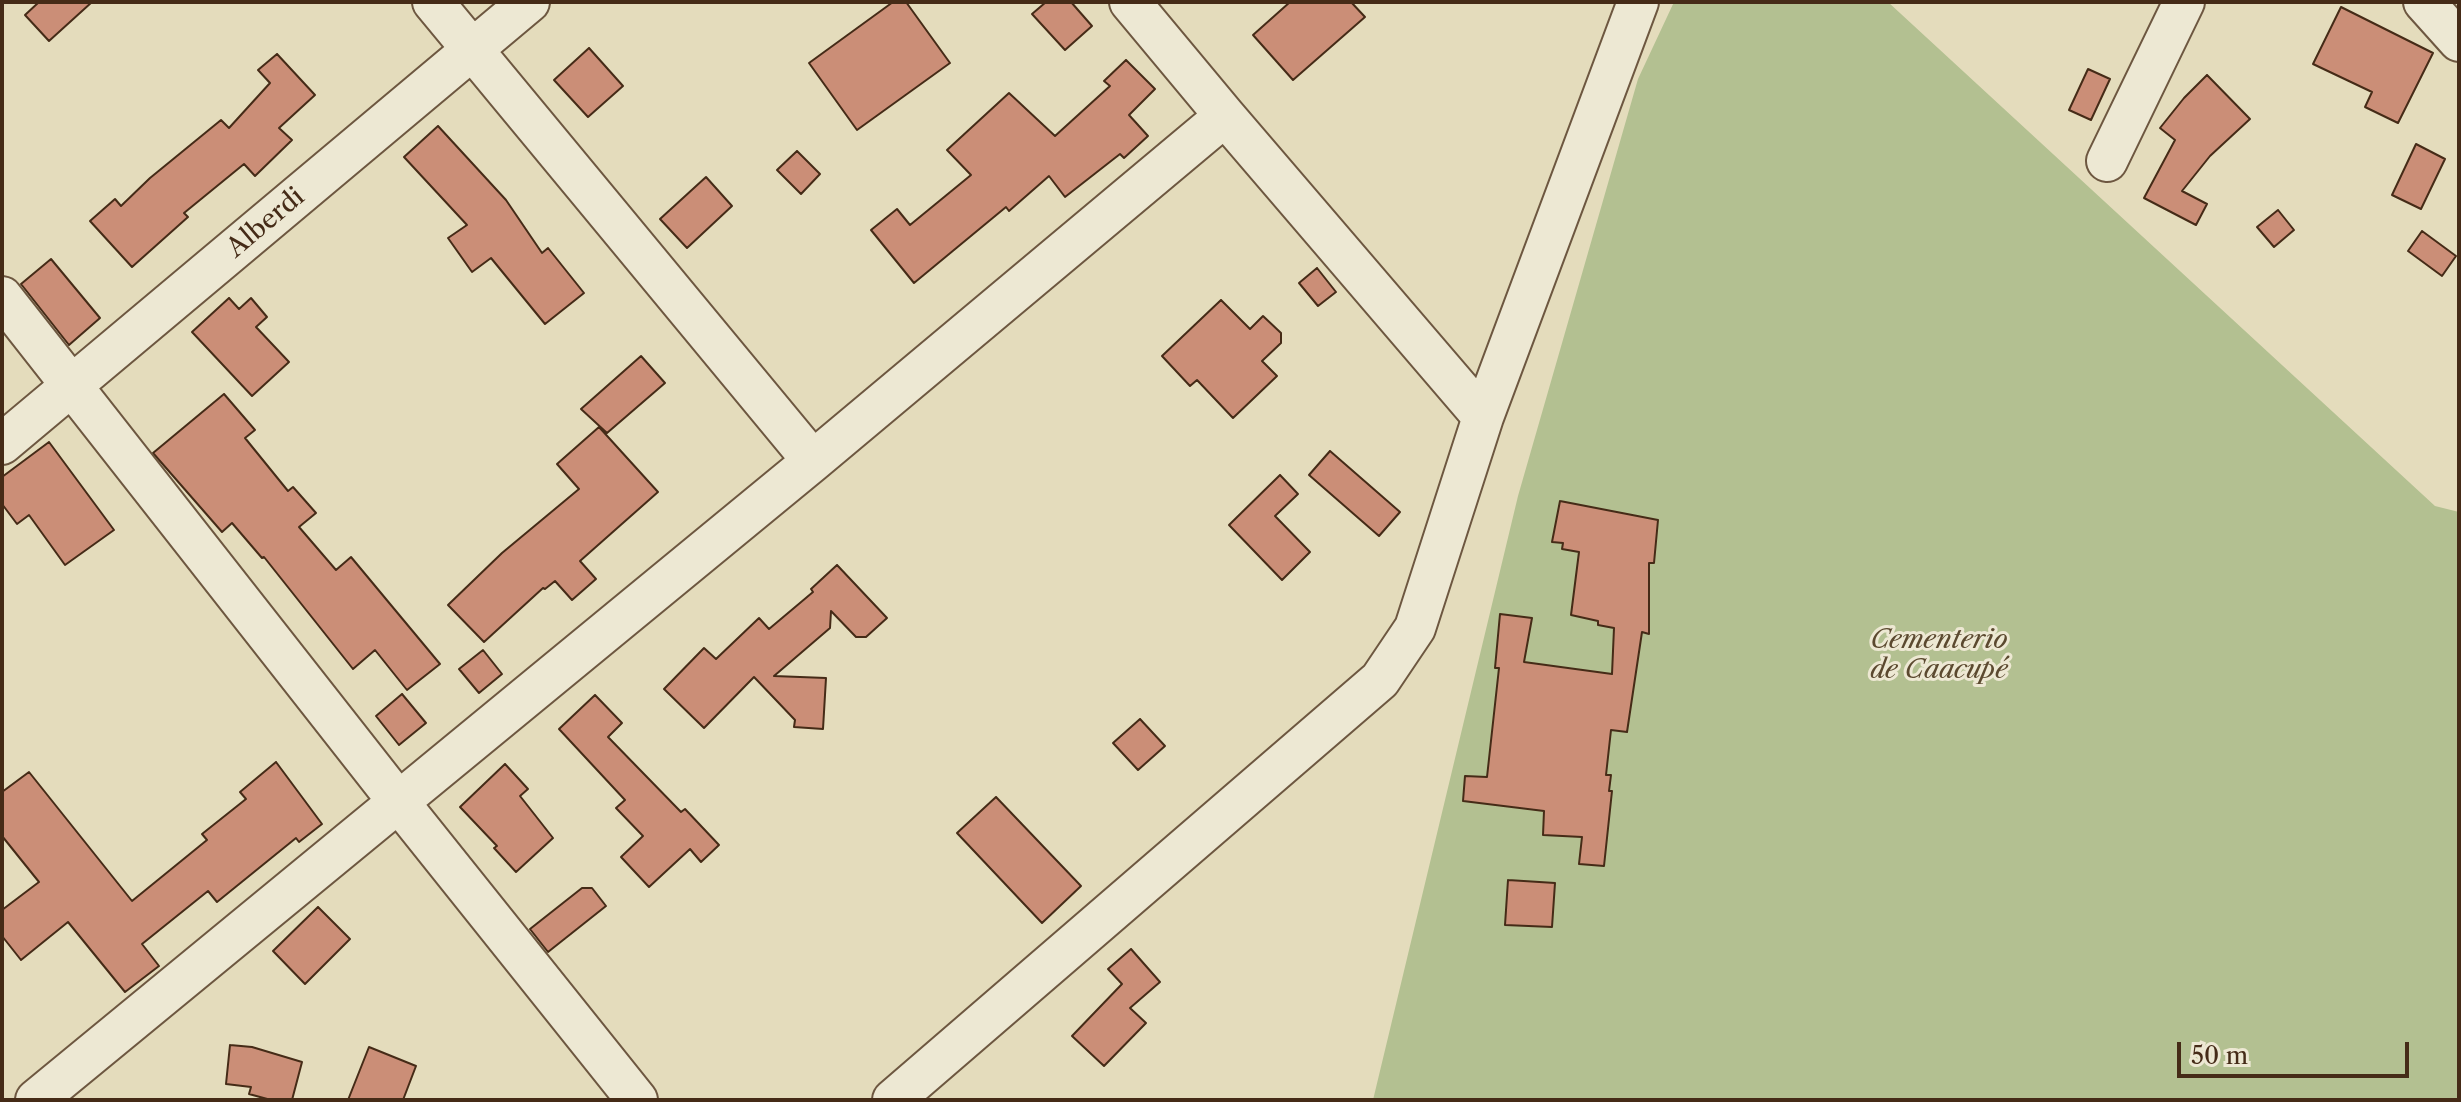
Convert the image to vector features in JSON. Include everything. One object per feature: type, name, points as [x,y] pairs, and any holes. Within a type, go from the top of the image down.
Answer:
[{"type":"street","points":[[433,2],[813,461]]},
{"type":"street","name":"Alberdi","points":[[2,444],[529,2]]},
{"type":"street","points":[[1130,2],[1483,417]]},
{"type":"street","points":[[893,1100],[1380,680],[1415,628],[1483,417],[1638,2]]},
{"type":"street","points":[[2107,161],[2184,2]]},
{"type":"street","points":[[2424,2],[2459,41]]},
{"type":"street","points":[[36,1100],[397,800],[813,461],[1225,116]]},
{"type":"street","points":[[2,297],[637,1100]]},
{"type":"green space","name":"Cementerio de Caacupé","points":[[1674,2],[1888,2],[2435,506],[2459,512],[2459,1100],[1373,1100],[1518,496],[1638,79]]},
{"type":"building","points":[[39,2],[92,2],[49,41],[25,15]]},
{"type":"building","points":[[893,2],[906,2],[950,63],[857,130],[809,63]]},
{"type":"building","points":[[1046,2],[1071,2],[1092,26],[1065,50],[1032,14]]},
{"type":"building","points":[[1290,2],[1351,2],[1365,17],[1293,80],[1253,35]]},
{"type":"building","points":[[2341,7],[2433,53],[2398,123],[2365,107],[2372,92],[2313,64]]},
{"type":"building","points":[[589,48],[623,86],[588,117],[554,80]]},
{"type":"building","points":[[277,54],[315,95],[279,128],[292,140],[255,176],[244,164],[184,213],[188,217],[132,267],[90,221],[115,199],[121,206],[221,120],[229,128],[270,83],[258,70]]},
{"type":"building","points":[[1126,60],[1155,89],[1129,115],[1148,136],[1124,158],[1120,154],[1065,197],[1049,176],[1009,211],[1006,207],[914,283],[871,230],[897,209],[910,225],[971,175],[947,150],[1009,93],[1055,136],[1110,86],[1104,81]]},
{"type":"building","points":[[2088,69],[2110,79],[2091,120],[2069,110]]},
{"type":"building","points":[[2207,75],[2250,119],[2210,156],[2182,191],[2207,204],[2196,225],[2144,198],[2175,140],[2160,128]]},
{"type":"building","points":[[438,126],[506,200],[542,253],[548,248],[584,293],[545,324],[491,258],[472,272],[448,238],[467,225],[404,157]]},
{"type":"building","points":[[2416,144],[2445,159],[2421,209],[2392,195]]},
{"type":"building","points":[[797,151],[820,174],[801,194],[777,170]]},
{"type":"building","points":[[706,177],[732,206],[687,248],[660,219]]},
{"type":"building","points":[[2278,210],[2294,230],[2274,247],[2257,227]]},
{"type":"building","points":[[2422,231],[2456,256],[2442,276],[2408,251]]},
{"type":"building","points":[[51,259],[100,318],[69,345],[21,284]]},
{"type":"building","points":[[1317,268],[1336,292],[1318,306],[1299,283]]},
{"type":"building","points":[[229,298],[239,309],[251,298],[267,317],[256,327],[289,362],[252,396],[192,332]]},
{"type":"building","points":[[1221,300],[1250,329],[1263,316],[1281,333],[1281,343],[1262,361],[1277,376],[1233,418],[1197,380],[1190,386],[1162,356]]},
{"type":"building","points":[[641,356],[665,383],[607,433],[581,409]]},
{"type":"building","points":[[224,394],[255,430],[245,438],[288,491],[293,487],[316,513],[299,527],[336,570],[351,557],[440,664],[407,690],[375,650],[353,669],[264,557],[232,523],[222,532],[153,453]]},
{"type":"building","points":[[599,427],[658,492],[580,561],[596,579],[572,600],[555,581],[543,588],[484,642],[448,605],[502,553],[579,489],[557,464]]},
{"type":"building","points":[[49,442],[114,530],[65,565],[29,515],[17,524],[2,504],[2,477]]},
{"type":"building","points":[[1330,451],[1400,512],[1379,536],[1309,475]]},
{"type":"building","points":[[1280,475],[1298,494],[1275,516],[1310,552],[1282,580],[1229,525]]},
{"type":"building","points":[[1560,501],[1658,520],[1654,563],[1649,563],[1649,634],[1642,632],[1627,732],[1611,730],[1606,775],[1611,775],[1609,791],[1612,791],[1604,866],[1579,864],[1582,837],[1543,835],[1544,811],[1463,801],[1465,776],[1487,777],[1499,668],[1495,668],[1500,614],[1532,618],[1524,662],[1612,674],[1614,628],[1571,615],[1579,552],[1562,549],[1563,543],[1552,542]]},
{"type":"building","points":[[837,565],[887,618],[866,637],[856,637],[831,611],[830,628],[774,676],[826,678],[823,729],[794,727],[795,720],[754,677],[704,728],[664,689],[704,648],[716,659],[759,618],[769,629],[813,592],[811,589]]},
{"type":"building","points":[[483,650],[502,674],[479,693],[459,669]]},
{"type":"building","points":[[402,694],[426,723],[399,745],[376,716]]},
{"type":"building","points":[[595,695],[622,723],[608,737],[681,812],[685,809],[719,845],[701,862],[690,849],[649,887],[621,857],[643,836],[616,808],[625,800],[559,729]]},
{"type":"building","points":[[1140,719],[1165,746],[1138,770],[1113,743]]},
{"type":"building","points":[[276,762],[322,824],[299,842],[296,838],[217,902],[208,891],[142,944],[159,966],[125,992],[68,922],[21,960],[2,936],[2,910],[39,882],[2,836],[2,792],[29,772],[132,901],[207,840],[202,834],[246,799],[240,792]]},
{"type":"building","points":[[505,764],[528,789],[520,796],[553,838],[516,872],[494,848],[497,846],[460,807]]},
{"type":"building","points":[[996,797],[1081,886],[1042,923],[957,833]]},
{"type":"building","points":[[1508,880],[1555,883],[1552,927],[1505,925]]},
{"type":"building","points":[[582,888],[592,888],[606,906],[548,952],[530,929]]},
{"type":"building","points":[[318,907],[350,939],[305,984],[273,951]]},
{"type":"building","points":[[1131,949],[1160,982],[1130,1008],[1146,1023],[1104,1066],[1072,1036],[1122,984],[1108,969]]},
{"type":"building","points":[[230,1045],[252,1047],[302,1062],[292,1100],[271,1100],[249,1094],[251,1087],[226,1084]]},
{"type":"building","points":[[369,1047],[416,1066],[403,1100],[348,1100]]}]
